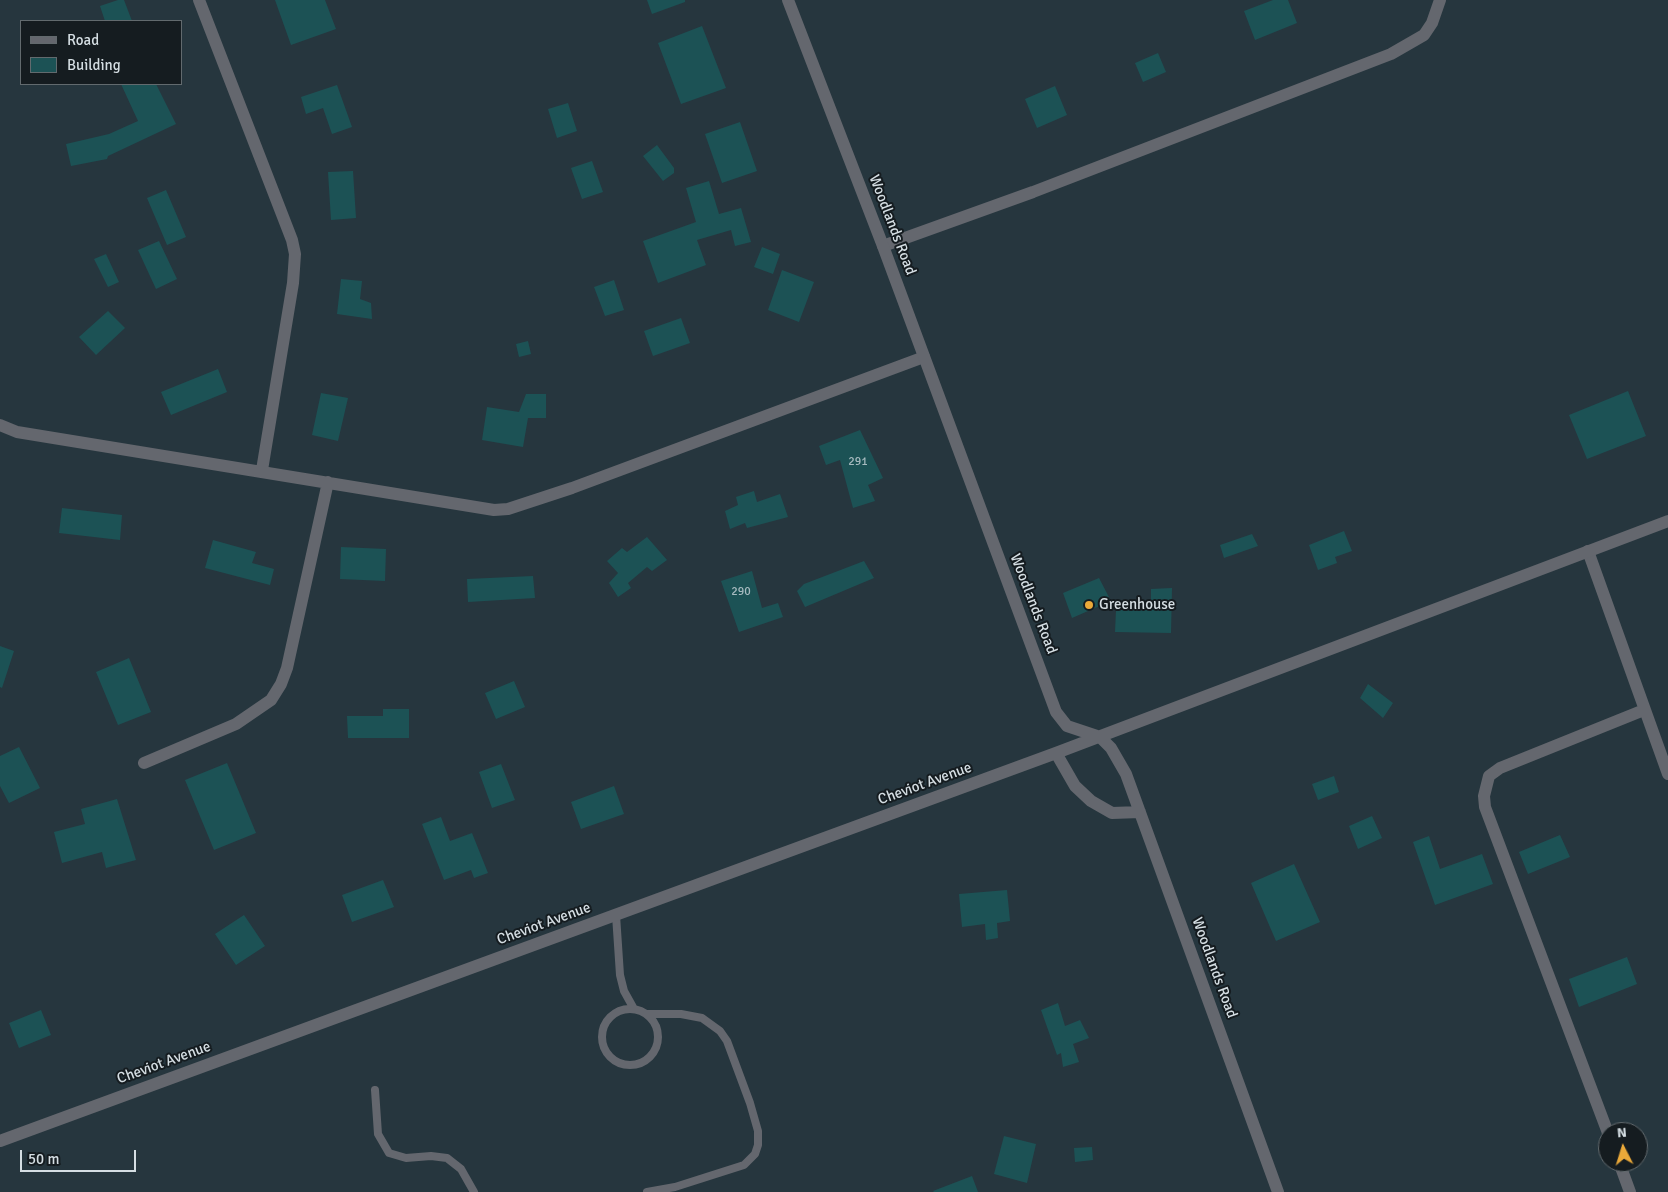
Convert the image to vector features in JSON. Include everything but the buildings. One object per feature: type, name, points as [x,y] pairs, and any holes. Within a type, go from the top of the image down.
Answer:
[{"type":"street","points":[[199,0],[288,231],[295,254],[293,283],[262,470]]},
{"type":"street","name":"Woodlands Road","points":[[788,0],[883,246],[1056,712],[1067,726],[1100,737],[1111,748],[1126,774],[1278,1192]]},
{"type":"street","points":[[883,246],[1033,192],[1390,54],[1424,35],[1432,23],[1440,0]]},
{"type":"street","points":[[0,425],[17,432],[262,470],[479,509],[508,509],[572,488],[924,357]]},
{"type":"street","points":[[144,763],[236,724],[271,700],[281,684],[287,668],[328,482]]},
{"type":"street","name":"Cheviot Avenue","points":[[0,1141],[1100,737],[1668,521]]},
{"type":"street","points":[[1588,551],[1668,774]]},
{"type":"street","points":[[1603,1122],[1485,807],[1484,796],[1490,776],[1500,768],[1644,710]]},
{"type":"street","points":[[1056,753],[1075,786],[1091,801],[1112,813],[1140,812]]},
{"type":"street","points":[[1623,1172],[1630,1192]]},
{"type":"lane","points":[[616,915],[620,975],[624,991],[634,1009]]},
{"type":"lane","points":[[646,1014],[658,1030],[655,1050],[640,1063],[620,1063],[605,1049],[603,1030],[615,1014],[621,1010],[634,1009],[646,1014],[697,1016],[711,1023],[727,1041],[755,1119],[758,1144],[755,1154],[744,1165],[674,1187],[647,1192]]},
{"type":"lane","points":[[375,1090],[378,1134],[380,1142],[389,1153],[406,1158],[431,1156],[447,1158],[461,1169],[474,1192]]},
{"type":"place","name":"Greenhouse","points":[[1089,605]]}]
